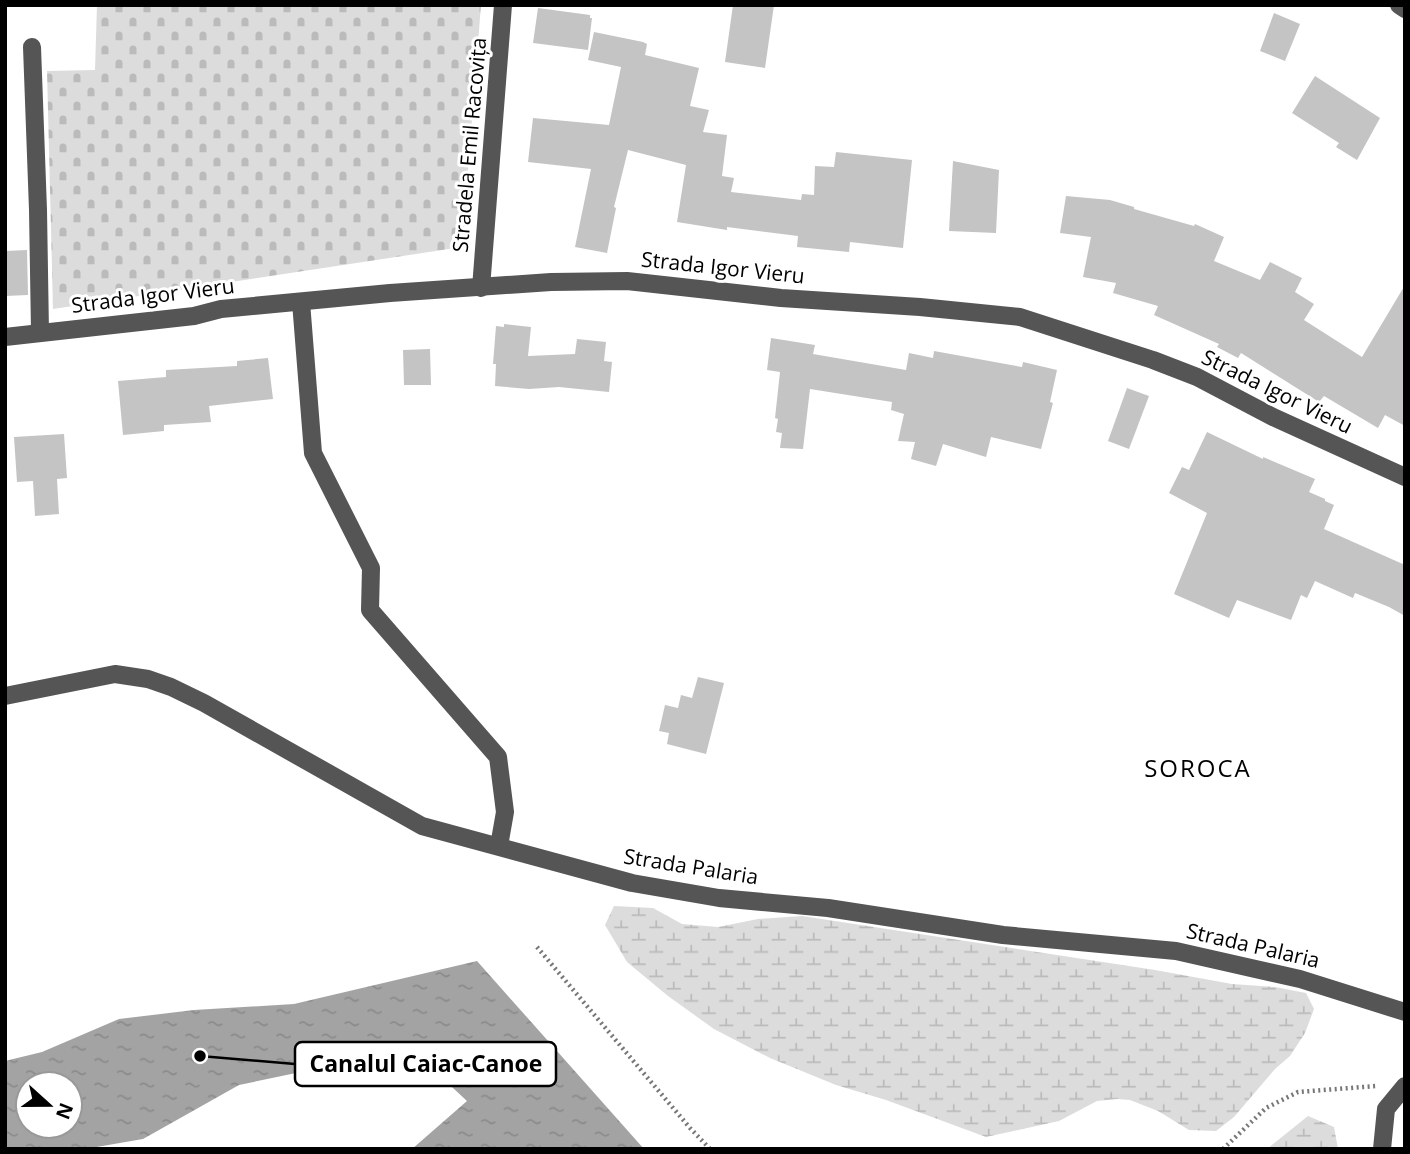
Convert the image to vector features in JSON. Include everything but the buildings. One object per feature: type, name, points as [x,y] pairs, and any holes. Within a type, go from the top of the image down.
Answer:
[{"type":"street","name":"Stradela Emil Racovița","points":[[481,288],[503,5]]},
{"type":"street","points":[[1399,5],[1405,9]]},
{"type":"street","points":[[32,47],[40,332]]},
{"type":"street","name":"Strada Igor Vieru","points":[[5,337],[194,316],[221,309],[390,293],[551,282],[627,281],[781,298],[1020,317],[1197,377],[1273,417],[1405,477]]},
{"type":"street","points":[[301,302],[313,453],[371,568],[370,610],[498,757],[505,812],[499,846]]},
{"type":"street","name":"Strada Palaria","points":[[5,696],[115,674],[148,679],[204,703],[422,826],[632,883],[719,898],[828,908],[1003,935],[1175,951],[1300,979],[1405,1012]]},
{"type":"street","points":[[1381,1149],[1386,1109],[1405,1086]]},
{"type":"path","points":[[537,947],[710,1149]]},
{"type":"path","points":[[1223,1149],[1266,1108],[1297,1091],[1385,1086]]},
{"type":"green space","points":[[97,5],[481,5],[462,247],[53,309],[47,71],[95,70]]},
{"type":"green space","points":[[614,906],[653,908],[682,924],[718,927],[758,919],[802,916],[1232,984],[1275,987],[1306,993],[1314,1009],[1305,1033],[1290,1056],[1275,1069],[1234,1117],[1216,1131],[1189,1130],[1158,1111],[1130,1100],[1117,1099],[1097,1101],[1059,1121],[986,1137],[886,1100],[836,1085],[770,1058],[714,1029],[627,962],[605,925]]},
{"type":"green space","points":[[1308,1116],[1334,1127],[1338,1149],[1267,1149]]},
{"type":"water","points":[[477,961],[644,1149],[412,1149],[467,1101],[411,1049],[239,1085],[143,1139],[85,1149],[5,1149],[5,1061],[42,1052],[119,1019],[194,1010],[294,1004]]},
{"type":"place","name":"Canalul Caiac-Canoe","points":[[200,1056]]},
{"type":"district","name":"SOROCA","points":[[1198,769]]}]
